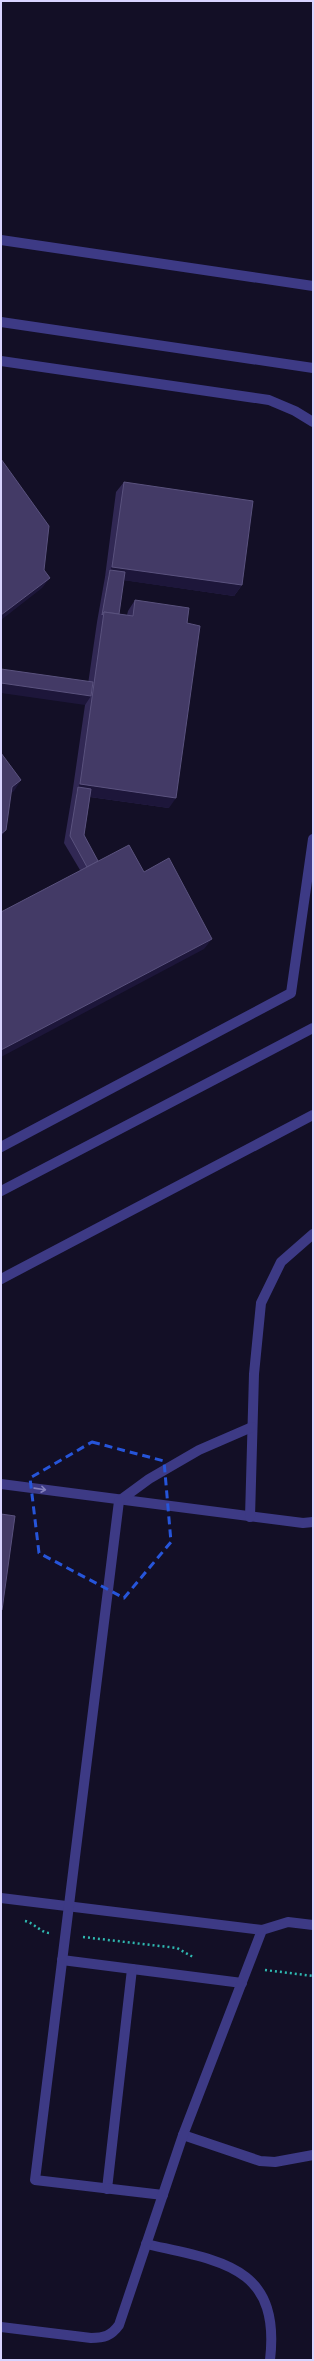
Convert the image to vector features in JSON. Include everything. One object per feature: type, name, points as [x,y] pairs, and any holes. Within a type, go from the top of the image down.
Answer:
[{"type":"lane","points":[[1,240],[313,286]]},
{"type":"lane","points":[[1,322],[313,368]]},
{"type":"lane","points":[[1,361],[269,400],[295,411],[313,422]]},
{"type":"lane","points":[[1,1147],[291,993],[313,839]]},
{"type":"lane","points":[[1,1191],[313,1028]]},
{"type":"lane","points":[[1,1279],[313,1115]]},
{"type":"lane","points":[[250,1516],[254,1374],[261,1303],[281,1262],[313,1234]]},
{"type":"lane","points":[[163,2195],[35,2180],[119,1500],[149,1479],[199,1450],[252,1427]]},
{"type":"lane","points":[[1,1484],[303,1523],[313,1522]]},
{"type":"lane","points":[[1,1898],[262,1930],[288,1922],[313,1924]]},
{"type":"lane","points":[[1,2327],[91,2338],[103,2338],[113,2334],[119,2326],[183,2135],[262,1930]]},
{"type":"lane","points":[[62,1960],[242,1983]]},
{"type":"lane","points":[[107,2188],[132,1969]]},
{"type":"lane","points":[[183,2135],[260,2161],[275,2162],[313,2155]]},
{"type":"lane","points":[[146,2244],[214,2260],[232,2266],[245,2275],[264,2297],[270,2314],[272,2329],[270,2360]]},
{"type":"path","points":[[20,1920],[33,1923],[43,1932],[177,1948],[193,1957],[200,1959]]},
{"type":"path","points":[[247,1967],[313,1976]]},
{"type":"highlighted area","points":[[92,1442],[164,1461],[171,1542],[124,1598],[39,1553],[30,1478]]},
{"type":"building","points":[[1,459],[49,526],[44,570],[50,578],[1,615]]},
{"type":"building","points":[[124,482],[253,501],[242,585],[112,567]]},
{"type":"building","points":[[110,570],[125,572],[119,614],[104,612],[102,615]]},
{"type":"building","points":[[135,600],[189,608],[187,623],[200,626],[176,798],[80,784],[104,612],[133,616]]},
{"type":"building","points":[[1,669],[93,682],[91,696],[1,683]]},
{"type":"building","points":[[1,753],[21,780],[12,787],[6,830],[1,834]]},
{"type":"building","points":[[78,787],[91,789],[84,835],[98,861],[87,867],[70,836]]},
{"type":"building","points":[[129,845],[144,872],[169,858],[212,939],[1,1050],[1,912]]},
{"type":"building","points":[[1,1514],[15,1516],[2,1610],[1,1610]]}]
